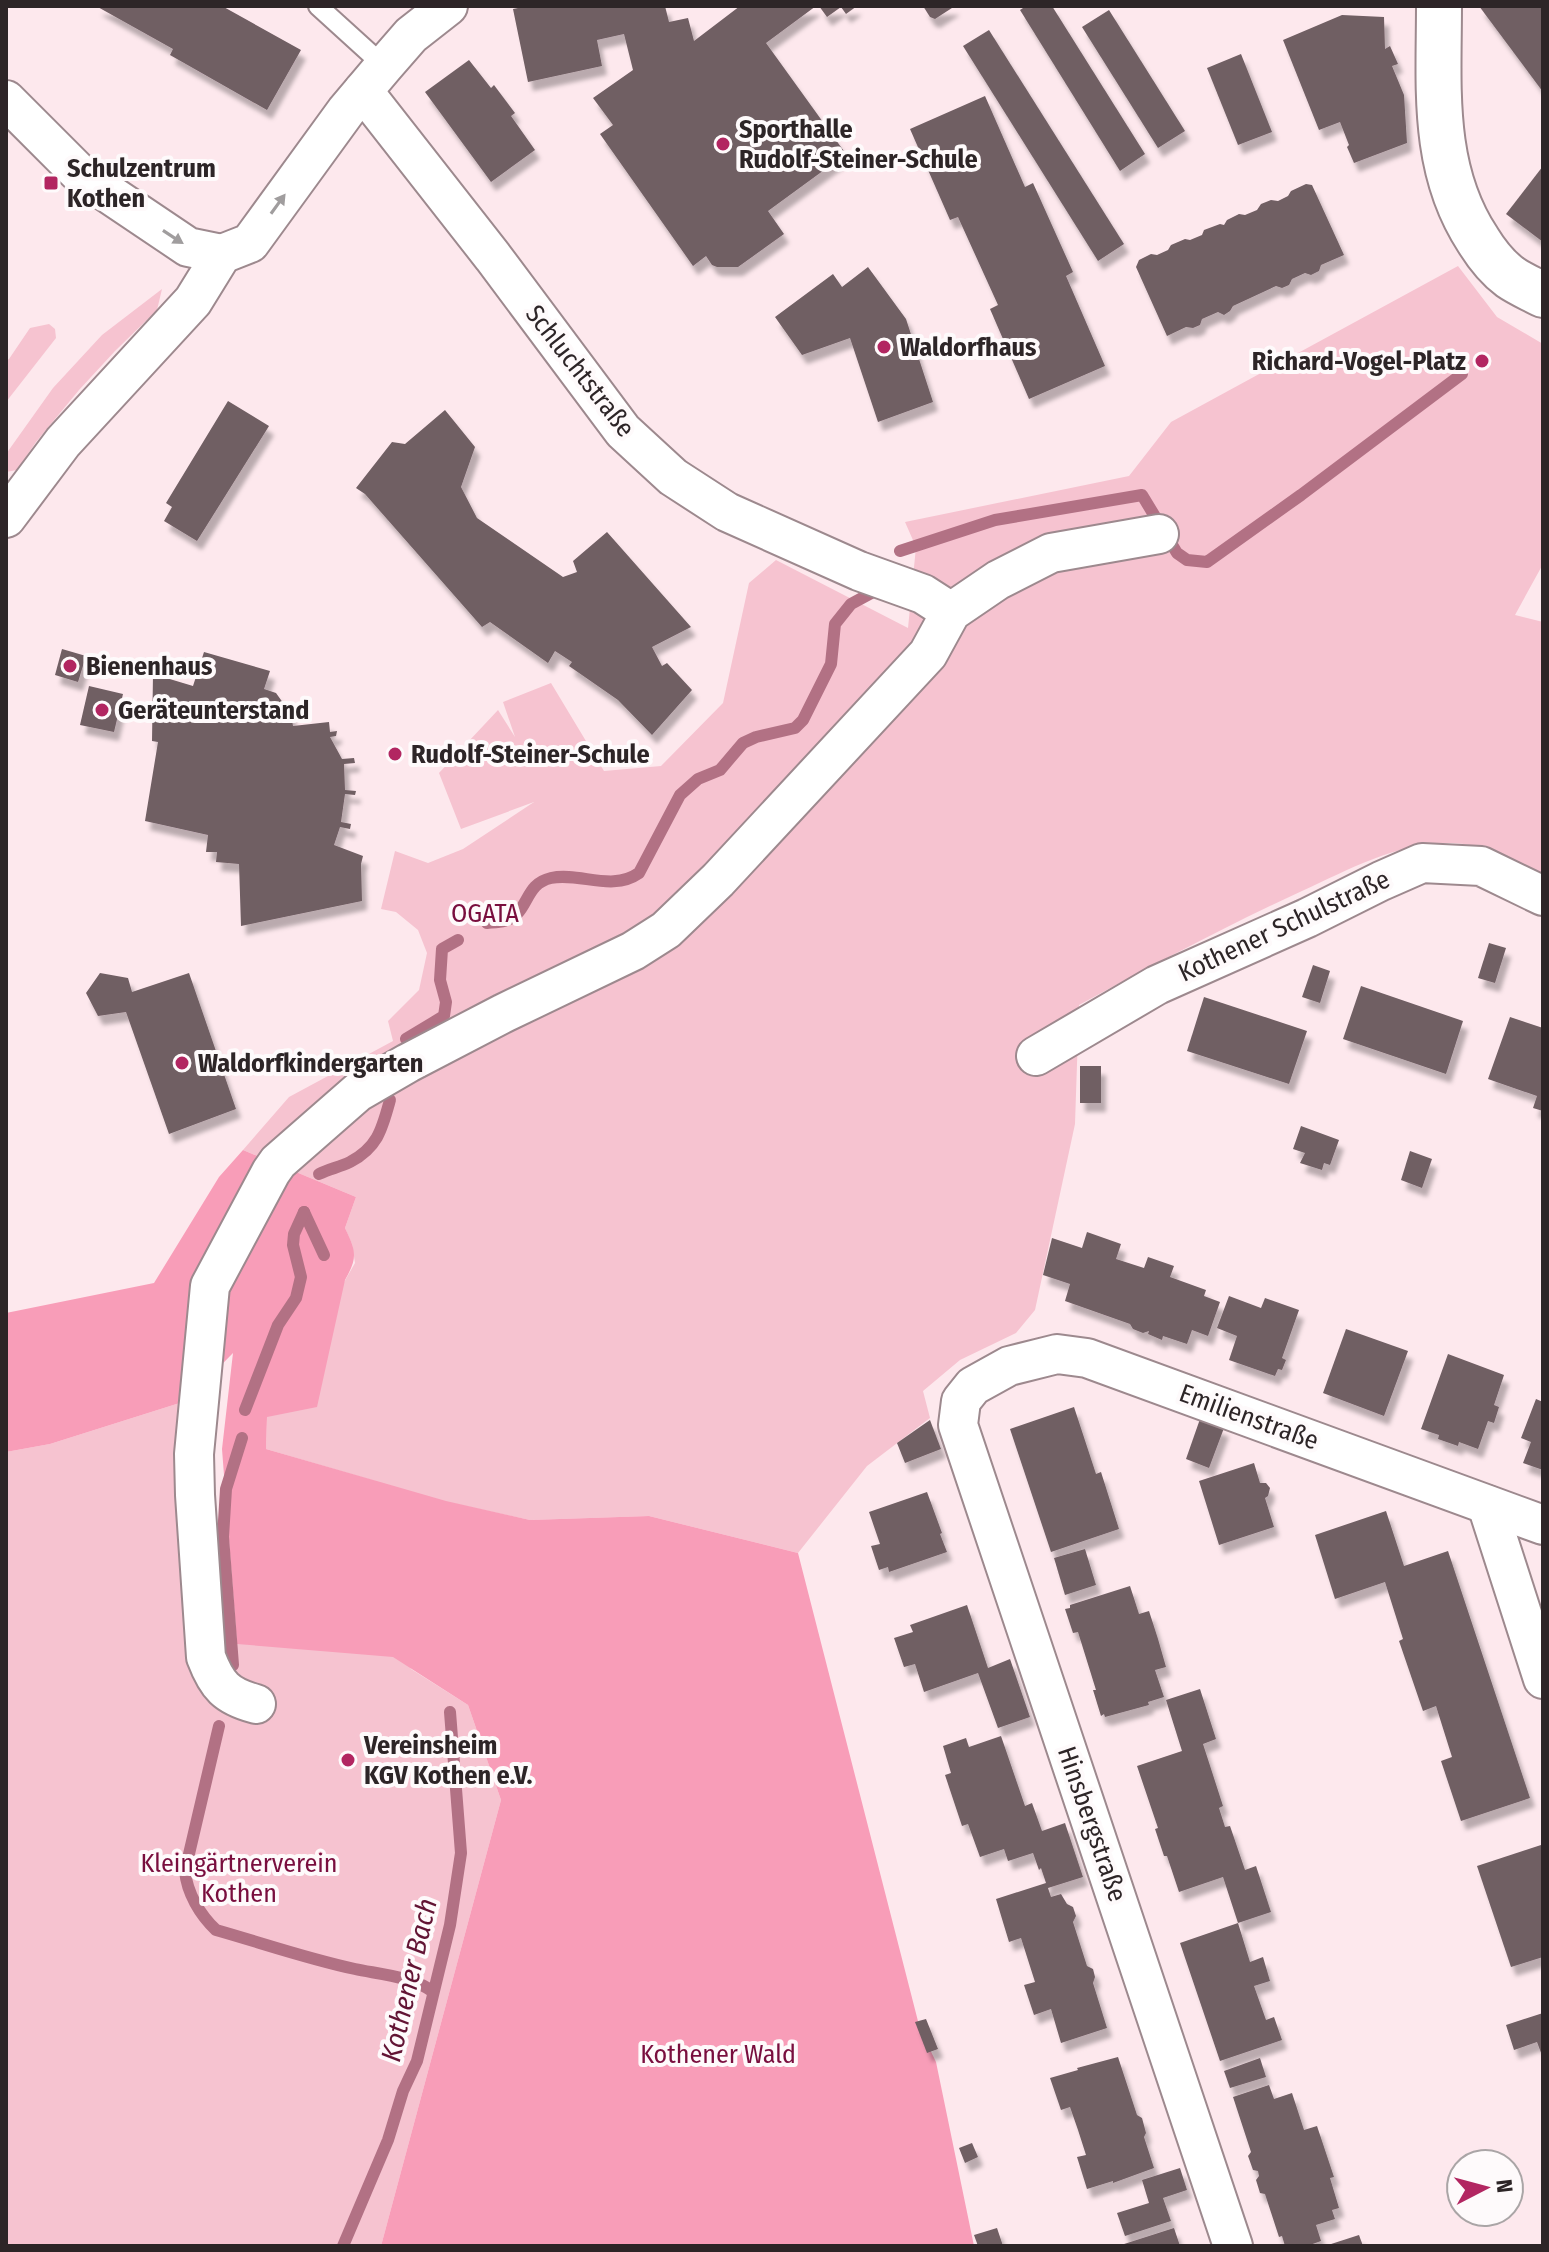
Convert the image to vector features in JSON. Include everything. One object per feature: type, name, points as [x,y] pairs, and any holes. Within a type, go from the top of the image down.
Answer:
[{"type":"street","points":[[6,100],[81,175],[188,247],[222,254],[250,243],[373,78],[411,35],[448,6]]},
{"type":"street","points":[[1439,6],[1439,119],[1447,170],[1463,217],[1483,249],[1508,276],[1543,295]]},
{"type":"street","name":"Schluchtstraße","points":[[373,78],[493,257],[623,431],[673,477],[727,512],[859,571],[923,594],[951,612]]},
{"type":"street","points":[[6,518],[63,442],[193,301],[222,254]]},
{"type":"street","points":[[256,1704],[240,1700],[225,1691],[213,1675],[206,1657],[194,1454],[210,1286],[278,1162],[358,1092],[504,1013],[633,951],[666,930],[718,880],[928,654],[951,612],[998,580],[1051,553],[1159,534]]},
{"type":"street","name":"Kothener Schulstraße","points":[[1036,1056],[1157,985],[1422,863],[1481,866],[1543,896]]},
{"type":"street","name":"Emilienstraße","points":[[961,1401],[973,1386],[1009,1366],[1057,1354],[1087,1358],[1543,1525]]},
{"type":"street","name":"Hinsbergstraße","points":[[961,1401],[958,1425],[1233,2246]]},
{"type":"street","points":[[1487,1505],[1543,1679]]},
{"type":"lane","points":[[318,6],[373,78]]},
{"type":"green space","name":"OGATA","points":[[1458,266],[1497,317],[1543,344],[1543,564],[1515,615],[1543,622],[1543,876],[1499,854],[1464,844],[1432,844],[1393,852],[1246,918],[1079,1005],[1075,1124],[1035,1310],[1016,1333],[960,1360],[923,1391],[930,1418],[867,1466],[798,1553],[649,1516],[530,1520],[374,1486],[375,1481],[266,1449],[267,1417],[355,1263],[345,1228],[356,1197],[243,1150],[289,1097],[393,1041],[388,1021],[419,990],[427,953],[418,930],[396,912],[381,909],[395,851],[428,863],[463,849],[534,802],[461,829],[439,773],[498,710],[515,737],[503,702],[551,683],[604,771],[661,766],[723,703],[749,583],[776,560],[908,628],[916,547],[905,522],[1129,476],[1171,422]]},
{"type":"green space","points":[[162,289],[157,310],[79,390],[17,470],[6,472],[6,454],[53,388],[102,335]]},
{"type":"green space","points":[[49,324],[55,329],[56,338],[6,402],[6,361],[30,328]]},
{"type":"green space","name":"Kothener Wald","points":[[243,1150],[356,1197],[345,1228],[354,1260],[345,1280],[317,1407],[267,1417],[266,1449],[446,1501],[530,1520],[649,1516],[798,1553],[920,2029],[936,2062],[974,2246],[381,2246],[501,1800],[468,1705],[393,1657],[237,1644],[222,1449],[233,1353],[186,1401],[50,1444],[6,1452],[6,1313],[154,1283],[219,1177]]},
{"type":"green space","name":"Kleingärtnerverein Kothen","points":[[186,1401],[179,1502],[183,1620],[209,1641],[294,1648],[326,1494],[411,1669],[468,1705],[501,1800],[381,2246],[6,2246],[6,1452],[50,1444]]},
{"type":"building","points":[[96,6],[222,6],[301,50],[267,110],[170,55],[173,49]]},
{"type":"building","name":"Sporthalle Rudolf-Steiner-Schule","points":[[528,6],[665,6],[669,22],[688,18],[694,41],[740,6],[816,6],[766,43],[846,154],[768,211],[784,234],[738,267],[717,267],[706,256],[693,266],[600,134],[613,125],[593,98],[633,70],[624,34],[597,40],[602,66],[528,82],[513,9]]},
{"type":"building","points":[[819,6],[857,6],[846,14],[841,7],[827,17]]},
{"type":"building","points":[[923,6],[955,6],[935,19]]},
{"type":"building","points":[[1026,6],[1052,6],[1145,154],[1120,171],[1020,10]]},
{"type":"building","points":[[1479,6],[1543,6],[1543,92]]},
{"type":"building","points":[[1109,10],[1185,131],[1158,148],[1082,27]]},
{"type":"building","points":[[1342,15],[1384,17],[1385,49],[1390,46],[1398,64],[1392,66],[1404,95],[1407,143],[1354,163],[1340,122],[1319,130],[1283,40]]},
{"type":"building","points":[[989,30],[1124,244],[1098,261],[963,46]]},
{"type":"building","points":[[1241,54],[1272,132],[1238,145],[1207,68]]},
{"type":"building","points":[[469,60],[491,88],[494,85],[515,113],[511,116],[535,150],[491,182],[425,92]]},
{"type":"building","points":[[985,96],[1025,187],[1033,183],[1073,272],[1066,276],[1105,366],[1029,399],[990,309],[998,305],[958,217],[950,220],[910,129]]},
{"type":"building","points":[[1543,166],[1543,242],[1506,214]]},
{"type":"building","points":[[1306,184],[1312,185],[1344,255],[1321,265],[1319,271],[1311,275],[1305,273],[1292,279],[1289,285],[1282,288],[1276,286],[1233,306],[1224,315],[1218,312],[1202,319],[1200,325],[1186,327],[1167,336],[1136,267],[1139,260],[1168,250],[1171,245],[1185,239],[1202,235],[1204,230],[1224,225],[1239,214],[1257,210],[1261,204],[1278,201]]},
{"type":"building","name":"Waldorfhaus","points":[[868,267],[906,319],[933,402],[878,422],[850,338],[802,355],[775,317],[833,274],[842,287]]},
{"type":"building","points":[[228,401],[269,426],[197,541],[164,521],[172,507],[166,503]]},
{"type":"building","points":[[445,410],[475,447],[461,487],[477,518],[563,577],[577,572],[573,561],[607,532],[691,627],[652,647],[662,666],[667,663],[692,690],[652,735],[618,700],[569,666],[572,662],[555,651],[548,663],[490,622],[482,627],[365,494],[356,488],[392,442],[405,444]]},
{"type":"building","name":"Bienenhaus","points":[[62,649],[86,656],[78,682],[55,675]]},
{"type":"building","points":[[204,652],[270,671],[264,689],[276,693],[291,714],[293,726],[329,722],[330,732],[337,731],[336,736],[330,737],[342,759],[354,758],[355,763],[344,764],[345,790],[356,791],[355,795],[345,794],[341,822],[351,824],[350,829],[340,827],[334,845],[363,856],[362,901],[241,926],[239,864],[216,862],[217,852],[206,852],[208,835],[145,821],[158,742],[152,741],[153,674],[193,686]]},
{"type":"building","name":"Geräteunterstand","points":[[89,686],[123,694],[114,732],[80,725]]},
{"type":"building","points":[[1489,943],[1506,948],[1495,983],[1478,978]]},
{"type":"building","points":[[1313,965],[1330,971],[1320,1003],[1302,997]]},
{"type":"building","name":"Waldorfkindergarten","points":[[100,973],[128,978],[132,992],[189,973],[236,1109],[169,1134],[126,1012],[98,1016],[86,993]]},
{"type":"building","points":[[1361,986],[1463,1021],[1446,1074],[1343,1039]]},
{"type":"building","points":[[1204,997],[1307,1031],[1289,1084],[1187,1051]]},
{"type":"building","points":[[1510,1017],[1543,1028],[1543,1111],[1533,1108],[1537,1096],[1488,1079]]},
{"type":"building","points":[[1080,1066],[1101,1066],[1101,1103],[1080,1103]]},
{"type":"building","points":[[1301,1126],[1339,1140],[1330,1165],[1324,1163],[1322,1170],[1300,1163],[1305,1153],[1293,1149]]},
{"type":"building","points":[[1410,1151],[1432,1159],[1422,1188],[1401,1180]]},
{"type":"building","points":[[1087,1232],[1121,1244],[1116,1259],[1144,1268],[1148,1257],[1174,1266],[1170,1277],[1206,1290],[1204,1296],[1220,1302],[1208,1336],[1192,1330],[1187,1344],[1163,1336],[1162,1340],[1148,1334],[1149,1331],[1143,1333],[1133,1329],[1130,1324],[1065,1301],[1070,1284],[1043,1275],[1052,1238],[1082,1248]]},
{"type":"building","points":[[1229,1296],[1261,1308],[1265,1298],[1299,1310],[1282,1358],[1286,1360],[1275,1376],[1229,1360],[1237,1336],[1217,1328]]},
{"type":"building","points":[[1346,1329],[1408,1351],[1384,1416],[1323,1393]]},
{"type":"building","points":[[1448,1354],[1504,1375],[1494,1405],[1499,1407],[1494,1423],[1488,1421],[1478,1449],[1438,1439],[1439,1435],[1421,1429]]},
{"type":"building","points":[[1536,1399],[1543,1402],[1543,1470],[1523,1463],[1531,1442],[1521,1438]]},
{"type":"building","points":[[1074,1407],[1096,1474],[1101,1472],[1119,1529],[1051,1552],[1010,1429]]},
{"type":"building","points":[[1200,1419],[1224,1428],[1209,1468],[1186,1459]]},
{"type":"building","points":[[930,1420],[941,1449],[905,1463],[897,1443]]},
{"type":"building","points":[[1254,1463],[1260,1483],[1266,1483],[1270,1488],[1265,1498],[1274,1527],[1219,1545],[1199,1481]]},
{"type":"building","points":[[927,1492],[947,1552],[889,1572],[888,1567],[879,1570],[871,1546],[880,1544],[869,1512]]},
{"type":"building","points":[[1386,1511],[1404,1566],[1448,1551],[1530,1798],[1461,1821],[1441,1761],[1452,1757],[1436,1706],[1423,1711],[1399,1641],[1403,1639],[1385,1582],[1335,1599],[1315,1535]]},
{"type":"building","points":[[1085,1549],[1096,1585],[1065,1595],[1054,1558]]},
{"type":"building","points":[[1130,1586],[1139,1614],[1149,1611],[1158,1639],[1166,1667],[1155,1670],[1164,1697],[1148,1702],[1149,1705],[1105,1717],[1104,1714],[1101,1716],[1078,1632],[1073,1633],[1065,1609]]},
{"type":"building","points":[[967,1605],[988,1668],[1010,1659],[1030,1717],[998,1728],[978,1673],[924,1692],[915,1664],[904,1667],[894,1638],[913,1632],[910,1625]]},
{"type":"building","points":[[1200,1689],[1216,1739],[1203,1744],[1223,1806],[1219,1808],[1225,1827],[1230,1826],[1245,1870],[1256,1866],[1271,1912],[1238,1923],[1223,1877],[1179,1892],[1155,1829],[1158,1828],[1137,1766],[1182,1751],[1166,1700]]},
{"type":"building","points":[[1001,1736],[1025,1806],[1032,1803],[1042,1831],[1065,1823],[1083,1877],[1048,1888],[1051,1897],[1061,1894],[1073,1907],[1076,1916],[1073,1922],[1087,1966],[1093,1969],[1093,1983],[1107,2028],[1061,2043],[1051,2009],[1034,2015],[1024,1985],[1035,1982],[1021,1938],[1009,1942],[996,1899],[1046,1883],[1041,1868],[1039,1870],[1033,1853],[1008,1861],[1004,1849],[980,1857],[968,1824],[962,1826],[945,1775],[951,1773],[943,1746],[966,1738],[969,1747]]},
{"type":"building","points":[[1541,1845],[1543,1957],[1511,1967],[1477,1866]]},
{"type":"building","points":[[1238,1923],[1250,1962],[1263,1957],[1270,1981],[1254,1986],[1266,2020],[1274,2017],[1282,2040],[1220,2061],[1180,1943]]},
{"type":"building","points":[[1543,2013],[1543,2058],[1537,2042],[1514,2050],[1506,2025]]},
{"type":"building","points":[[926,2019],[938,2049],[927,2053],[915,2022]]},
{"type":"building","points":[[1118,2057],[1137,2115],[1142,2118],[1146,2133],[1144,2137],[1154,2168],[1087,2189],[1077,2157],[1086,2155],[1078,2130],[1070,2107],[1061,2110],[1050,2078]]},
{"type":"building","points":[[1260,2058],[1266,2077],[1230,2088],[1224,2071]]},
{"type":"building","points":[[1269,2085],[1274,2099],[1292,2093],[1304,2130],[1317,2126],[1334,2177],[1330,2178],[1339,2208],[1332,2210],[1335,2219],[1316,2225],[1321,2241],[1307,2246],[1285,2246],[1282,2236],[1279,2237],[1265,2194],[1260,2193],[1256,2180],[1258,2171],[1253,2170],[1248,2156],[1251,2152],[1233,2097]]},
{"type":"building","points":[[972,2143],[978,2157],[965,2163],[959,2148]]},
{"type":"building","points":[[1180,2168],[1187,2190],[1163,2198],[1171,2221],[1125,2236],[1117,2213],[1149,2203],[1142,2180]]},
{"type":"building","points":[[997,2228],[1003,2246],[978,2246],[974,2235]]},
{"type":"building","points":[[1174,2228],[1180,2246],[1121,2246],[1121,2245]]},
{"type":"building","points":[[1359,2235],[1363,2246],[1328,2246],[1328,2245]]},
{"type":"waterway","points":[[900,551],[995,520],[1142,495],[1177,553],[1187,560],[1207,562],[1462,374]]},
{"type":"waterway","points":[[487,923],[514,917],[534,888],[544,880],[573,877],[618,881],[639,873],[680,795],[698,779],[720,770],[743,743],[795,728],[803,720],[831,664],[835,624],[851,604],[875,591]]},
{"type":"waterway","points":[[406,1039],[444,1016],[446,1002],[440,980],[442,949],[458,940]]},
{"type":"waterway","points":[[319,1174],[350,1162],[367,1150],[381,1128],[390,1100]]},
{"type":"waterway","name":"Kothener Bach","points":[[304,1212],[324,1255]]},
{"type":"waterway","points":[[245,1410],[278,1325],[296,1298],[301,1277],[293,1245],[294,1234],[304,1212]]},
{"type":"waterway","points":[[233,1665],[223,1537],[226,1489],[242,1438]]},
{"type":"waterway","name":"Kothener Bach","points":[[343,2246],[388,2140],[403,2091],[417,2061],[450,1925],[461,1853],[450,1712]]},
{"type":"waterway","points":[[219,1726],[185,1871],[191,1895],[205,1918],[216,1930],[320,1961],[406,1979],[433,1992]]},
{"type":"place","name":"Sporthalle Rudolf-Steiner-Schule","points":[[723,144]]},
{"type":"place","name":"Schulzentrum Kothen","points":[[51,183]]},
{"type":"place","name":"Waldorfhaus","points":[[884,347]]},
{"type":"place","name":"Richard-Vogel-Platz","points":[[1482,361]]},
{"type":"place","name":"Bienenhaus","points":[[70,666]]},
{"type":"place","name":"Geräteunterstand","points":[[102,710]]},
{"type":"place","name":"Rudolf-Steiner-Schule","points":[[395,754]]},
{"type":"place","name":"Waldorfkindergarten","points":[[182,1063]]},
{"type":"place","name":"Vereinsheim KGV Kothen e.V.","points":[[348,1760]]}]
